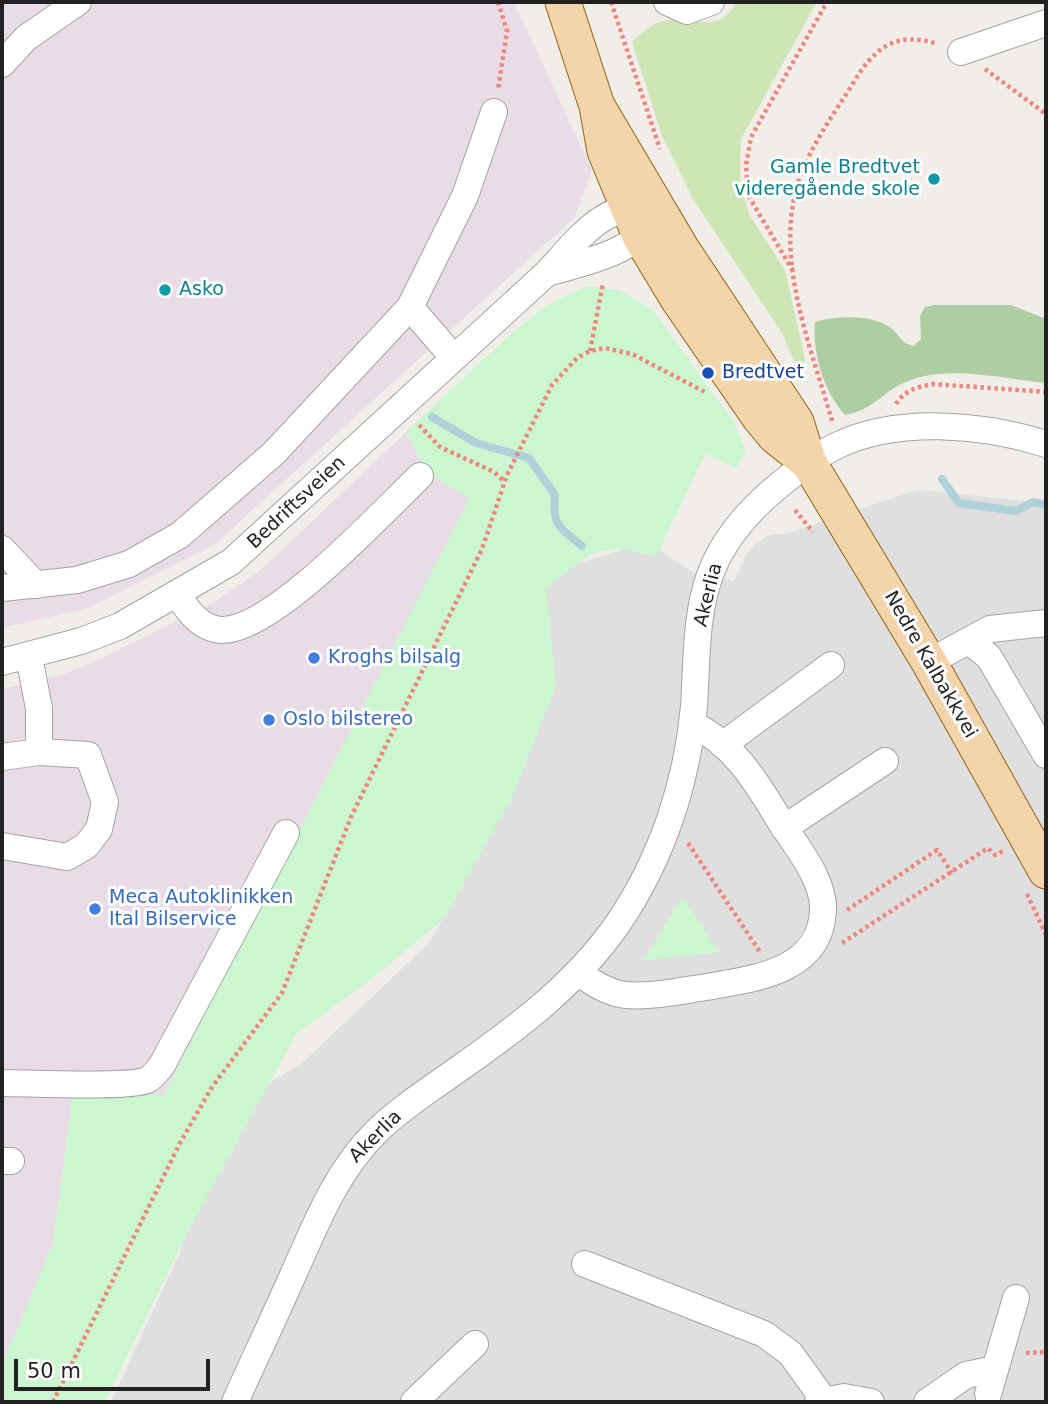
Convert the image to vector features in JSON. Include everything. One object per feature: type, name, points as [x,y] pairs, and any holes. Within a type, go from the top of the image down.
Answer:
[{"type":"main road","name":"Nedre Kalbakkvei","points":[[563,2],[597,106],[605,151],[642,218],[678,299],[760,418],[775,436],[809,463],[929,662],[1046,871]]},
{"type":"street","points":[[2,64],[26,38],[78,2]]},
{"type":"street","points":[[667,2],[687,11],[712,2]]},
{"type":"street","points":[[961,52],[1046,23]]},
{"type":"street","points":[[2,588],[77,580],[129,564],[180,535],[274,453],[410,307],[465,196],[494,112]]},
{"type":"street","name":"Bedriftsveien","points":[[2,662],[29,657],[120,626],[212,575],[255,544],[547,273],[589,227],[642,218]]},
{"type":"street","points":[[410,307],[453,358]]},
{"type":"street","name":"Akerlia","points":[[234,1402],[330,1195],[359,1150],[398,1113],[517,1027],[579,973],[600,948],[638,892],[668,823],[685,769],[692,724],[702,607],[719,554],[746,515],[809,463],[848,441],[901,428],[1013,433],[1046,444]]},
{"type":"street","points":[[178,594],[187,611],[200,622],[220,630],[235,628],[254,619],[287,600],[420,476]]},
{"type":"street","points":[[2,548],[36,585]]},
{"type":"street","points":[[929,662],[990,629],[1046,623]]},
{"type":"street","points":[[969,641],[989,657],[1046,755]]},
{"type":"street","points":[[29,657],[39,708],[39,752]]},
{"type":"street","points":[[724,744],[831,665]]},
{"type":"street","points":[[579,973],[612,992],[657,995],[774,974],[801,958],[810,948],[822,920],[822,902],[817,883],[746,767],[724,744],[692,724]]},
{"type":"street","points":[[2,757],[39,752],[88,755],[105,802],[99,829],[80,852],[67,857],[2,846]]},
{"type":"street","points":[[784,828],[885,761]]},
{"type":"street","points":[[2,1083],[145,1082],[152,1076],[162,1065],[286,833]]},
{"type":"street","points":[[585,1264],[764,1334],[790,1353],[821,1401],[844,1397],[871,1402]]},
{"type":"street","points":[[927,1402],[966,1375],[992,1382],[1016,1298]]},
{"type":"street","points":[[414,1402],[475,1344]]},
{"type":"path","points":[[494,112],[507,31],[498,2]]},
{"type":"path","points":[[611,2],[641,100],[664,160]]},
{"type":"path","points":[[793,271],[748,195],[746,165],[751,136],[827,2]]},
{"type":"path","points":[[832,421],[814,366],[793,271],[791,210],[809,154],[857,76],[887,45],[901,39],[917,37],[961,52],[1046,114]]},
{"type":"path","points":[[590,351],[604,279]]},
{"type":"path","points":[[53,1402],[180,1143],[212,1087],[282,993],[351,817],[482,549],[505,482],[552,385],[563,370],[590,351],[619,349],[716,396]]},
{"type":"path","points":[[891,414],[901,397],[916,387],[933,384],[1046,392]]},
{"type":"path","points":[[414,419],[440,447],[494,472],[505,482]]},
{"type":"path","points":[[668,823],[687,841],[774,974]]},
{"type":"path","points":[[810,948],[831,948],[846,941],[989,848],[993,853]]},
{"type":"path","points":[[822,920],[838,917],[937,850],[952,873]]},
{"type":"shaded area","name":"Asko","points":[[2,2],[514,2],[592,170],[575,217],[214,545],[89,608],[2,628]]},
{"type":"shaded area","points":[[406,432],[427,473],[470,498],[164,1095],[73,1095],[53,1244],[2,1365],[2,689],[61,675],[96,661],[211,604],[261,570]]},
{"type":"shaded area","points":[[917,490],[1046,503],[1046,1402],[111,1402],[181,1250],[188,1195],[260,1088],[301,1064],[428,944],[463,886],[553,543],[580,563],[637,545],[656,547],[690,571],[734,581],[746,555],[756,543],[771,534],[786,534]]},
{"type":"green space","points":[[736,2],[817,2],[741,139],[740,183],[749,214],[785,270],[805,358],[801,375],[780,330],[693,199],[662,136],[632,42],[645,30],[660,22],[715,21],[730,11]]},
{"type":"green space","points":[[587,286],[619,290],[653,310],[733,421],[746,451],[736,468],[705,454],[656,557],[620,549],[596,553],[546,588],[556,686],[511,800],[443,920],[365,984],[297,1033],[187,1233],[105,1402],[2,1402],[2,1365],[53,1244],[73,1095],[164,1095],[469,499],[427,473],[406,432],[507,337],[547,305]]},
{"type":"green space","points":[[1011,305],[1046,319],[1046,383],[975,374],[939,374],[906,382],[864,409],[845,415],[831,395],[821,372],[815,346],[815,322],[841,317],[871,319],[888,326],[905,343],[914,346],[921,339],[920,316],[925,307]]},
{"type":"green space","points":[[682,897],[720,952],[643,961]]},
{"type":"waterway","points":[[432,417],[476,443],[529,458],[555,495],[555,513],[559,525],[582,546]]},
{"type":"waterway","points":[[942,479],[959,503],[1016,511],[1033,502],[1046,505]]},
{"type":"place","name":"Gamle Bredtvet videregående skole","points":[[934,179]]},
{"type":"place","name":"Asko","points":[[165,290]]},
{"type":"place","name":"Bredtvet","points":[[708,373]]},
{"type":"place","name":"Kroghs bilsalg","points":[[314,658]]},
{"type":"place","name":"Oslo bilstereo","points":[[269,720]]},
{"type":"place","name":"Meca Autoklinikken Ital Bilservice","points":[[95,909]]}]
